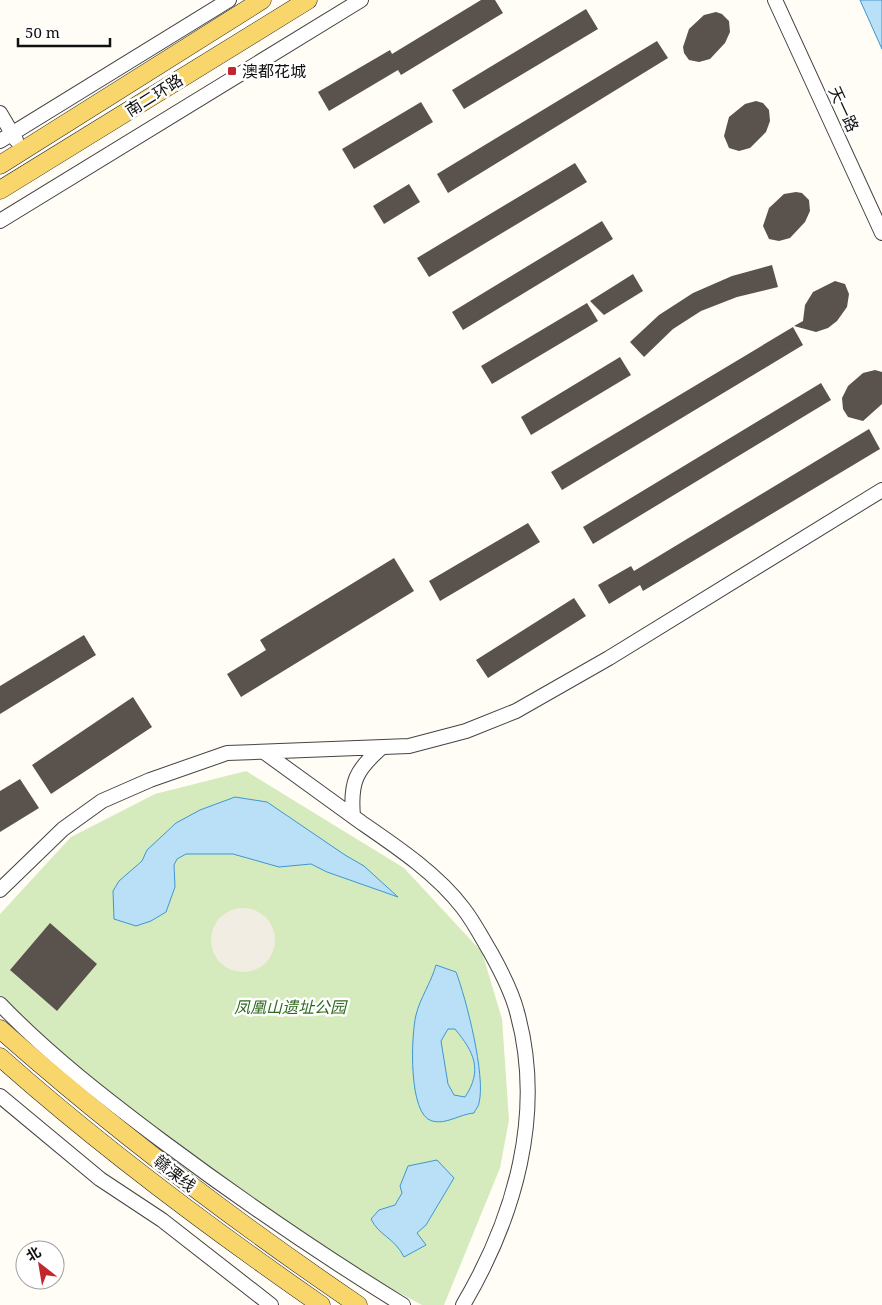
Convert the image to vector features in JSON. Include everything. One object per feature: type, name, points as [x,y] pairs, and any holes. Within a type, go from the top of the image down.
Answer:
[{"type":"main road","name":"南二环路","points":[[0,165],[262,0]]},
{"type":"main road","name":"南二环路","points":[[0,190],[308,0]]},
{"type":"main road","points":[[131,82],[143,101]]},
{"type":"main road","points":[[22,150],[34,169]]},
{"type":"main road","name":"赣溧线","points":[[0,1029],[58,1081],[202,1195],[284,1255],[358,1305]]},
{"type":"main road","name":"赣溧线","points":[[0,1057],[45,1097],[190,1212],[321,1305]]},
{"type":"street","points":[[0,141],[229,0]]},
{"type":"street","points":[[0,221],[361,0]]},
{"type":"street","name":"天一路","points":[[775,0],[882,233]]},
{"type":"street","points":[[0,113],[22,150]]},
{"type":"street","points":[[0,890],[64,829],[102,801],[150,780],[227,753],[408,746],[466,731],[516,711],[608,658],[882,490]]},
{"type":"street","points":[[353,816],[351,796],[355,780],[362,765],[382,748]]},
{"type":"street","points":[[264,752],[395,846],[431,875],[463,908],[500,970],[517,1010],[525,1050],[529,1092],[527,1134],[516,1182],[500,1230],[463,1305]]},
{"type":"street","points":[[0,1004],[25,1030],[118,1108],[245,1203],[403,1305]]},
{"type":"street","points":[[0,1096],[100,1179],[162,1220],[271,1305]]},
{"type":"green space","name":"凤凰山遗址公园","points":[[246,771],[404,868],[482,952],[502,1019],[509,1120],[500,1168],[444,1305],[422,1305],[300,1240],[66,1058],[0,995],[0,914],[71,837],[155,794]]},
{"type":"shaded area","points":[[243,908],[261,914],[269,922],[275,940],[269,958],[261,966],[243,972],[225,966],[217,958],[211,940],[217,922],[225,914]]},
{"type":"water","points":[[860,0],[882,0],[882,49]]},
{"type":"water","points":[[235,797],[267,802],[364,866],[398,897],[327,872],[311,864],[279,867],[233,854],[186,854],[177,859],[174,865],[175,887],[166,912],[151,921],[136,926],[114,919],[113,891],[119,881],[142,861],[147,850],[176,823],[200,810]]},
{"type":"water","points":[[436,965],[456,972],[474,1037],[480,1075],[479,1104],[474,1113],[442,1122],[432,1121],[424,1116],[415,1090],[413,1073],[413,1039],[416,1015]],"holes":[[[448,1029],[455,1029],[467,1046],[474,1062],[474,1078],[465,1097],[454,1095],[448,1084],[441,1041]]]},
{"type":"water","points":[[437,1160],[454,1178],[426,1225],[417,1233],[426,1245],[404,1257],[396,1245],[374,1225],[371,1219],[379,1210],[395,1205],[402,1193],[400,1186],[408,1166]]},
{"type":"building","points":[[481,0],[495,0],[503,13],[401,75],[398,70],[329,111],[318,92],[390,50],[392,54]]},
{"type":"building","points":[[586,9],[598,29],[464,109],[452,90]]},
{"type":"building","points":[[716,12],[722,14],[729,21],[730,32],[725,43],[710,59],[699,62],[689,60],[684,53],[683,47],[689,29],[704,15]]},
{"type":"building","points":[[657,41],[668,58],[448,193],[437,174]]},
{"type":"building","points":[[756,101],[763,103],[769,110],[770,121],[766,132],[750,148],[739,151],[729,148],[724,136],[729,117],[745,104]]},
{"type":"building","points":[[421,102],[433,122],[354,169],[342,149]]},
{"type":"building","points":[[575,163],[587,182],[429,277],[417,258]]},
{"type":"building","points":[[409,184],[420,202],[384,224],[373,206]]},
{"type":"building","points":[[802,193],[809,200],[810,211],[805,222],[790,238],[779,241],[769,239],[763,226],[769,208],[784,194]]},
{"type":"building","points":[[602,221],[613,239],[463,330],[452,312]]},
{"type":"building","points":[[772,265],[778,287],[737,297],[701,311],[673,329],[644,357],[630,342],[659,315],[693,293],[732,276]]},
{"type":"building","points":[[633,274],[643,291],[604,315],[590,301]]},
{"type":"building","points":[[835,281],[845,284],[849,294],[847,307],[837,321],[828,328],[816,332],[794,326],[803,321],[805,305],[813,292]]},
{"type":"building","points":[[587,303],[598,321],[492,384],[481,366]]},
{"type":"building","points":[[793,327],[803,345],[562,490],[551,472]]},
{"type":"building","points":[[620,357],[631,375],[531,435],[521,417]]},
{"type":"building","points":[[875,370],[882,372],[882,404],[863,421],[848,417],[843,409],[842,398],[848,386],[863,373]]},
{"type":"building","points":[[821,383],[831,400],[593,544],[583,527]]},
{"type":"building","points":[[869,429],[880,449],[643,591],[640,585],[609,604],[598,585],[631,566],[634,571]]},
{"type":"building","points":[[528,523],[540,542],[440,601],[429,581]]},
{"type":"building","points":[[394,558],[414,591],[241,697],[227,674],[266,650],[260,640]]},
{"type":"building","points":[[574,598],[586,616],[488,678],[476,660]]},
{"type":"building","points":[[84,635],[96,655],[0,714],[0,686]]},
{"type":"building","points":[[133,697],[152,727],[51,794],[32,765]]},
{"type":"building","points":[[20,779],[39,808],[0,832],[0,791]]},
{"type":"building","points":[[50,923],[97,964],[57,1011],[10,970]]},
{"type":"place","name":"澳都花城","points":[[232,71]]}]
